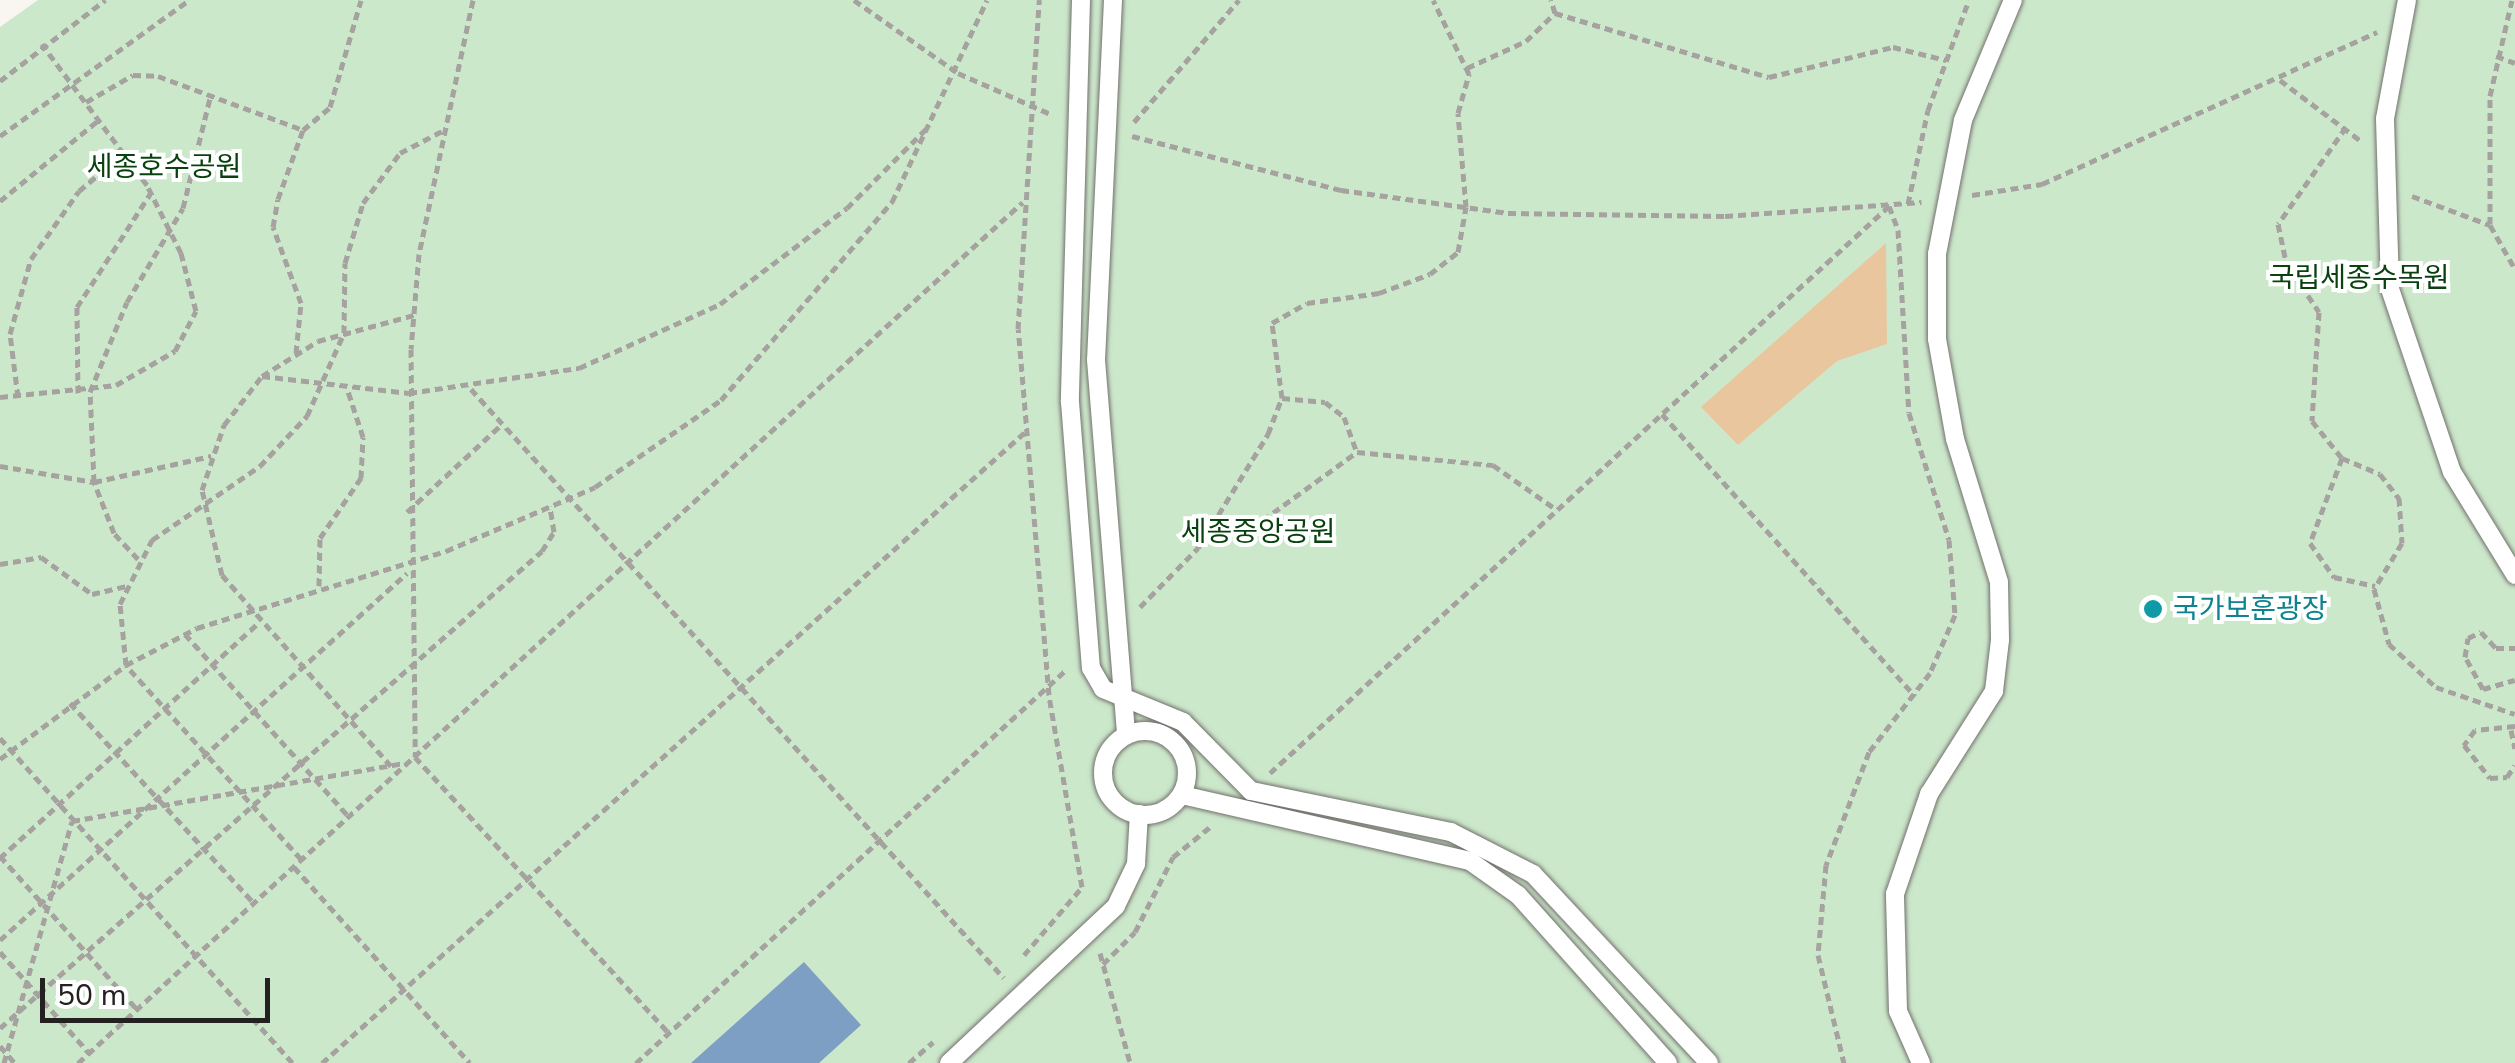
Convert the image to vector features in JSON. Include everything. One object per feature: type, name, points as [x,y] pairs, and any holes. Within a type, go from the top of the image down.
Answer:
[{"type":"lane","points":[[1081,0],[1073,120],[1070,402],[1091,668],[1124,703],[1184,722],[1250,790],[1490,848],[1560,900],[1709,1063]]},
{"type":"lane","points":[[1113,0],[1102,128],[1096,360],[1126,735]]},
{"type":"lane","points":[[1921,1063],[1898,1011],[1895,894],[1929,794],[1994,691],[2000,640],[1998,582],[1955,439],[1936,339],[1948,199],[1964,120],[2013,0]]},
{"type":"lane","points":[[2407,0],[2398,22],[2385,119],[2390,289],[2452,472],[2515,575]]},
{"type":"lane","points":[[1152,731],[1175,743],[1187,767],[1182,795],[1159,813],[1139,814],[1118,805],[1103,780],[1108,753],[1126,735],[1152,731]]},
{"type":"lane","points":[[1182,795],[1470,862],[1518,895],[1668,1063]]},
{"type":"lane","points":[[949,1063],[1094,930],[1136,864],[1139,814]]},
{"type":"path","points":[[0,81],[42,44],[105,0]]},
{"type":"path","points":[[0,136],[188,0]]},
{"type":"path","points":[[296,353],[301,304],[273,227],[303,130],[330,106],[361,0]]},
{"type":"path","points":[[473,0],[442,130],[414,315],[406,562],[415,757],[669,1033]]},
{"type":"path","points":[[854,0],[958,74],[1033,111],[1073,120]]},
{"type":"path","points":[[0,759],[70,703],[126,665],[185,634],[246,609],[406,562],[550,506],[721,400],[892,202],[958,74],[987,0]]},
{"type":"path","points":[[1039,0],[1023,202],[1026,432],[1049,695],[1082,887],[1130,1063]]},
{"type":"path","points":[[1128,135],[1141,105],[1238,0]]},
{"type":"path","points":[[1550,0],[1555,13]]},
{"type":"path","points":[[1908,204],[1946,60],[1970,0]]},
{"type":"path","points":[[2490,225],[2496,56],[2512,0]]},
{"type":"path","points":[[1555,13],[1769,77],[1893,47],[1946,60]]},
{"type":"path","points":[[1467,68],[1526,41],[1555,13]]},
{"type":"path","points":[[1102,128],[1341,190],[1508,213],[1889,206],[2042,184],[2398,22]]},
{"type":"path","points":[[0,397],[90,392],[144,373],[190,332],[194,288],[151,193],[42,44]]},
{"type":"path","points":[[2496,56],[2515,62]]},
{"type":"path","points":[[86,102],[133,75],[211,94],[303,130]]},
{"type":"path","points":[[138,559],[114,533],[94,482],[90,392],[127,302],[170,231],[211,94]]},
{"type":"path","points":[[262,376],[348,391],[409,393],[472,389],[580,368],[720,304],[847,208],[936,118]]},
{"type":"path","points":[[0,201],[100,119]]},
{"type":"path","points":[[2346,127],[2278,224],[2286,263],[2318,312],[2312,422],[2342,458],[2390,481],[2403,513],[2402,544],[2375,586],[2378,625],[2402,661],[2478,702],[2515,714]]},
{"type":"path","points":[[302,860],[126,665],[117,630],[126,586],[138,559],[279,450],[323,388],[344,333],[345,264],[363,203],[400,153],[442,130]]},
{"type":"path","points":[[18,397],[10,334],[31,259],[79,191],[124,153]]},
{"type":"path","points":[[78,393],[78,306],[151,193]]},
{"type":"path","points":[[78,1063],[1023,202]]},
{"type":"path","points":[[1250,790],[1889,206]]},
{"type":"path","points":[[1844,1063],[1818,954],[1826,864],[1869,752],[1915,696],[1945,644],[1956,576],[1909,413],[1898,230],[1889,206]]},
{"type":"path","points":[[391,766],[246,609],[211,552],[202,506],[210,456],[262,376],[296,353],[344,333],[414,315]]},
{"type":"path","points":[[472,389],[566,498],[1004,978]]},
{"type":"path","points":[[319,586],[320,538],[361,478],[363,437],[348,391]]},
{"type":"path","points":[[1282,398],[1325,402],[1344,417],[1357,452]]},
{"type":"path","points":[[1662,414],[1915,696]]},
{"type":"path","points":[[407,512],[502,424]]},
{"type":"path","points":[[322,1063],[406,992],[1026,432]]},
{"type":"path","points":[[1219,518],[1252,528],[1357,452],[1493,464],[1557,510]]},
{"type":"path","points":[[0,466],[94,482],[210,456]]},
{"type":"path","points":[[2342,458],[2310,543],[2334,578],[2375,586]]},
{"type":"path","points":[[0,1028],[410,659],[542,550],[554,532],[550,506]]},
{"type":"path","points":[[0,564],[41,557],[92,594],[126,586]]},
{"type":"path","points":[[0,940],[407,573]]},
{"type":"path","points":[[137,1010],[0,857],[257,624]]},
{"type":"path","points":[[2483,689],[2465,658],[2468,638],[2481,632],[2496,648],[2515,648]]},
{"type":"path","points":[[185,634],[349,816]]},
{"type":"path","points":[[2483,689],[2515,680]]},
{"type":"path","points":[[2478,702],[2483,689]]},
{"type":"path","points":[[70,703],[254,903]]},
{"type":"path","points":[[2515,749],[2513,728],[2475,730],[2464,745],[2493,779],[2515,764]]},
{"type":"path","points":[[0,738],[293,1063]]},
{"type":"path","points":[[72,820],[408,763]]},
{"type":"path","points":[[1103,964],[1136,932],[1172,857],[1235,806]]},
{"type":"path","points":[[4,1063],[72,820]]},
{"type":"path","points":[[294,868],[470,1063]]},
{"type":"path","points":[[990,990],[1082,887]]},
{"type":"path","points":[[0,952],[90,1053]]},
{"type":"path","points":[[909,1063],[936,1039]]},
{"type":"path","points":[[0,1046],[14,1063]]},
{"type":"green space","name":"세종중앙공원","points":[[38,0],[2515,0],[2515,1063],[0,1063],[0,27]]},
{"type":"water","points":[[804,962],[861,1025],[819,1063],[691,1063]]},
{"type":"building","points":[[1886,243],[1887,344],[1837,361],[1738,445],[1701,407]]},
{"type":"place","name":"국가보훈광장","points":[[2153,609]]},
{"type":"park label","name":"세종호수공원","points":[[164,167]]},
{"type":"park label","name":"국립세종수목원","points":[[2359,278]]}]
